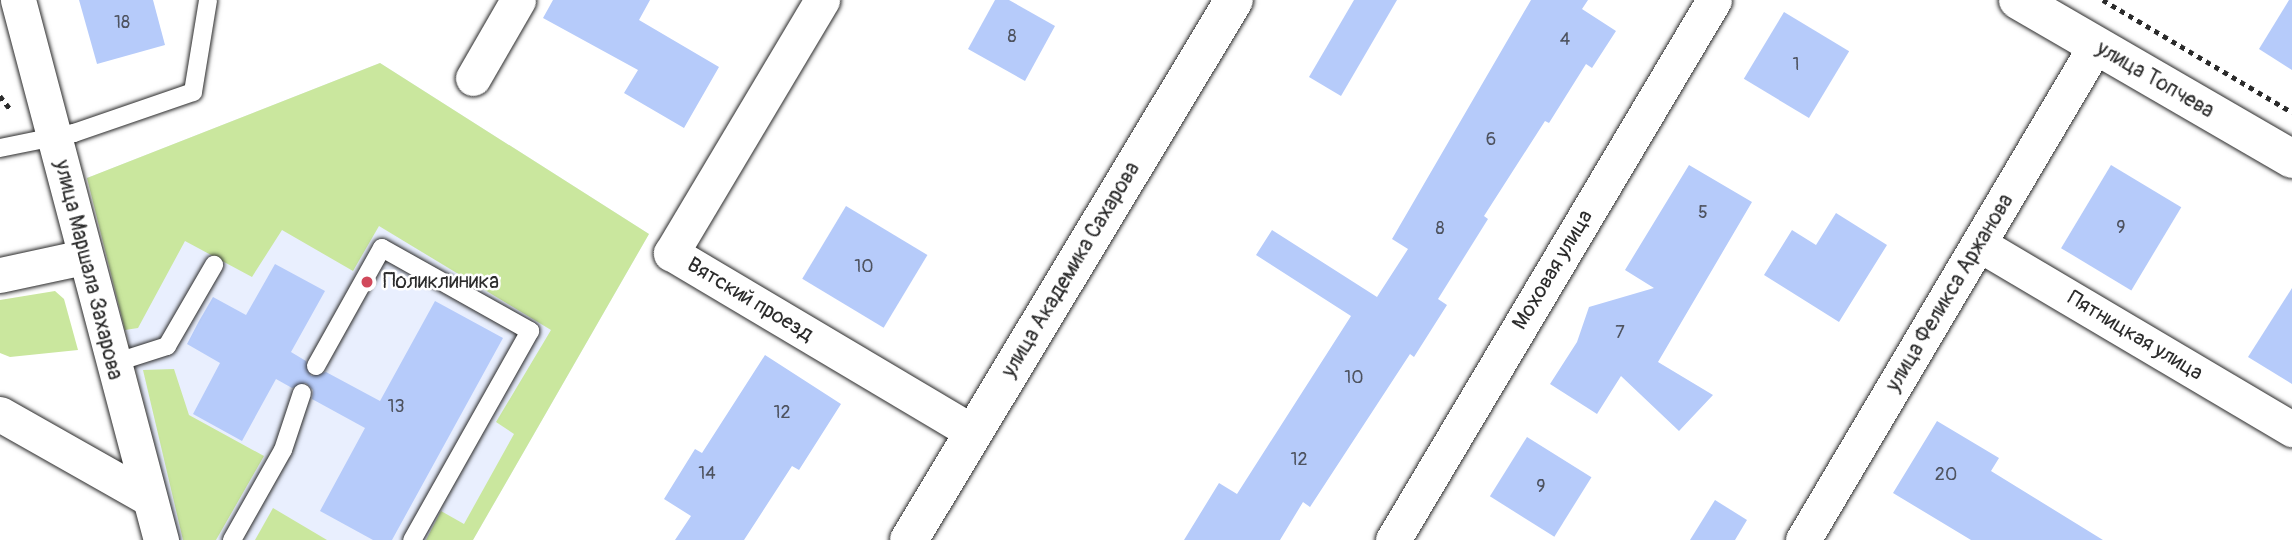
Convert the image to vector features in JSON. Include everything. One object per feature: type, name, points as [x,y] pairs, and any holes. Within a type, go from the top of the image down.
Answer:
[{"type":"street","name":"улица Маршала Захарова","points":[[18,0],[111,364],[161,540]]},
{"type":"street","points":[[473,78],[518,0]]},
{"type":"street","name":"Вятский проезд","points":[[822,0],[671,253],[974,433]]},
{"type":"street","name":"улица Академика Сахарова","points":[[909,540],[1234,0]]},
{"type":"street","name":"Моховая улица","points":[[1393,540],[1714,0]]},
{"type":"street","name":"улица Топчева","points":[[2037,5],[2096,45],[2292,159]]},
{"type":"street","name":"улица Феликса Аржанова","points":[[1803,540],[2096,45]]},
{"type":"street","name":"Пятницкая улица","points":[[1979,244],[2292,429]]},
{"type":"street","points":[[0,275],[83,257]]},
{"type":"street","points":[[0,414],[147,497]]},
{"type":"lane","points":[[0,148],[54,137],[193,92],[208,0]]},
{"type":"lane","points":[[316,366],[382,248],[530,331],[412,540]]},
{"type":"lane","points":[[111,364],[167,346],[214,265]]},
{"type":"lane","points":[[232,540],[283,450],[302,393]]},
{"type":"path","points":[[2103,0],[2292,112]]},
{"type":"shaded area","name":"Поликлиника","points":[[380,63],[649,234],[473,540],[179,540],[87,178]]},
{"type":"green space","points":[[380,63],[649,234],[473,540],[426,540],[441,511],[464,524],[514,434],[496,422],[551,330],[379,226],[353,271],[282,230],[252,277],[185,241],[138,328],[125,330],[87,178]]},
{"type":"green space","points":[[55,291],[64,299],[78,350],[10,357],[0,353],[0,300]]},
{"type":"green space","points":[[174,369],[189,415],[264,456],[216,540],[183,540],[143,370]]},
{"type":"green space","points":[[273,508],[327,540],[255,540]]},
{"type":"building","points":[[79,0],[153,0],[165,45],[97,64]]},
{"type":"building","points":[[553,0],[650,0],[639,20],[719,67],[684,128],[624,93],[638,70],[543,18]]},
{"type":"building","points":[[995,0],[1009,0],[1055,26],[1025,81],[968,49]]},
{"type":"building","points":[[1354,0],[1397,0],[1341,96],[1309,77]]},
{"type":"building","points":[[1531,0],[1588,0],[1582,9],[1616,31],[1592,68],[1586,64],[1549,123],[1545,121],[1484,216],[1488,219],[1438,299],[1447,305],[1414,357],[1410,354],[1310,507],[1303,502],[1280,540],[1184,540],[1219,483],[1237,494],[1351,316],[1256,255],[1272,230],[1377,297],[1408,249],[1392,239]]},
{"type":"building","points":[[2289,0],[2292,0],[2292,70],[2259,49]]},
{"type":"building","points":[[1784,12],[1849,51],[1809,118],[1744,79]]},
{"type":"building","points":[[1689,165],[1752,202],[1658,362],[1713,395],[1679,431],[1621,376],[1597,414],[1550,384],[1577,342],[1589,307],[1654,288],[1625,270]]},
{"type":"building","points":[[2111,165],[2181,207],[2131,290],[2061,248]]},
{"type":"building","points":[[846,206],[927,255],[884,328],[802,279]]},
{"type":"building","points":[[1836,213],[1887,245],[1839,322],[1764,275],[1792,230],[1816,245]]},
{"type":"building","points":[[275,264],[325,291],[291,352],[306,361],[311,376],[326,372],[380,401],[435,301],[503,338],[392,540],[373,540],[320,511],[365,428],[312,399],[313,390],[306,383],[292,388],[276,379],[242,441],[193,414],[220,363],[187,344],[199,321],[213,297],[246,315]]},
{"type":"building","points":[[2292,288],[2292,384],[2248,357]]},
{"type":"building","points":[[765,355],[841,404],[799,470],[792,466],[744,540],[675,540],[691,516],[664,499],[695,449],[702,453]]},
{"type":"building","points":[[1937,421],[1999,458],[1991,471],[2103,540],[1971,540],[1893,493]]},
{"type":"building","points":[[1527,437],[1591,477],[1554,537],[1490,496]]},
{"type":"building","points":[[1715,500],[1747,520],[1735,540],[1690,540]]},
{"type":"place","name":"Поликлиника","points":[[367,282]]}]
